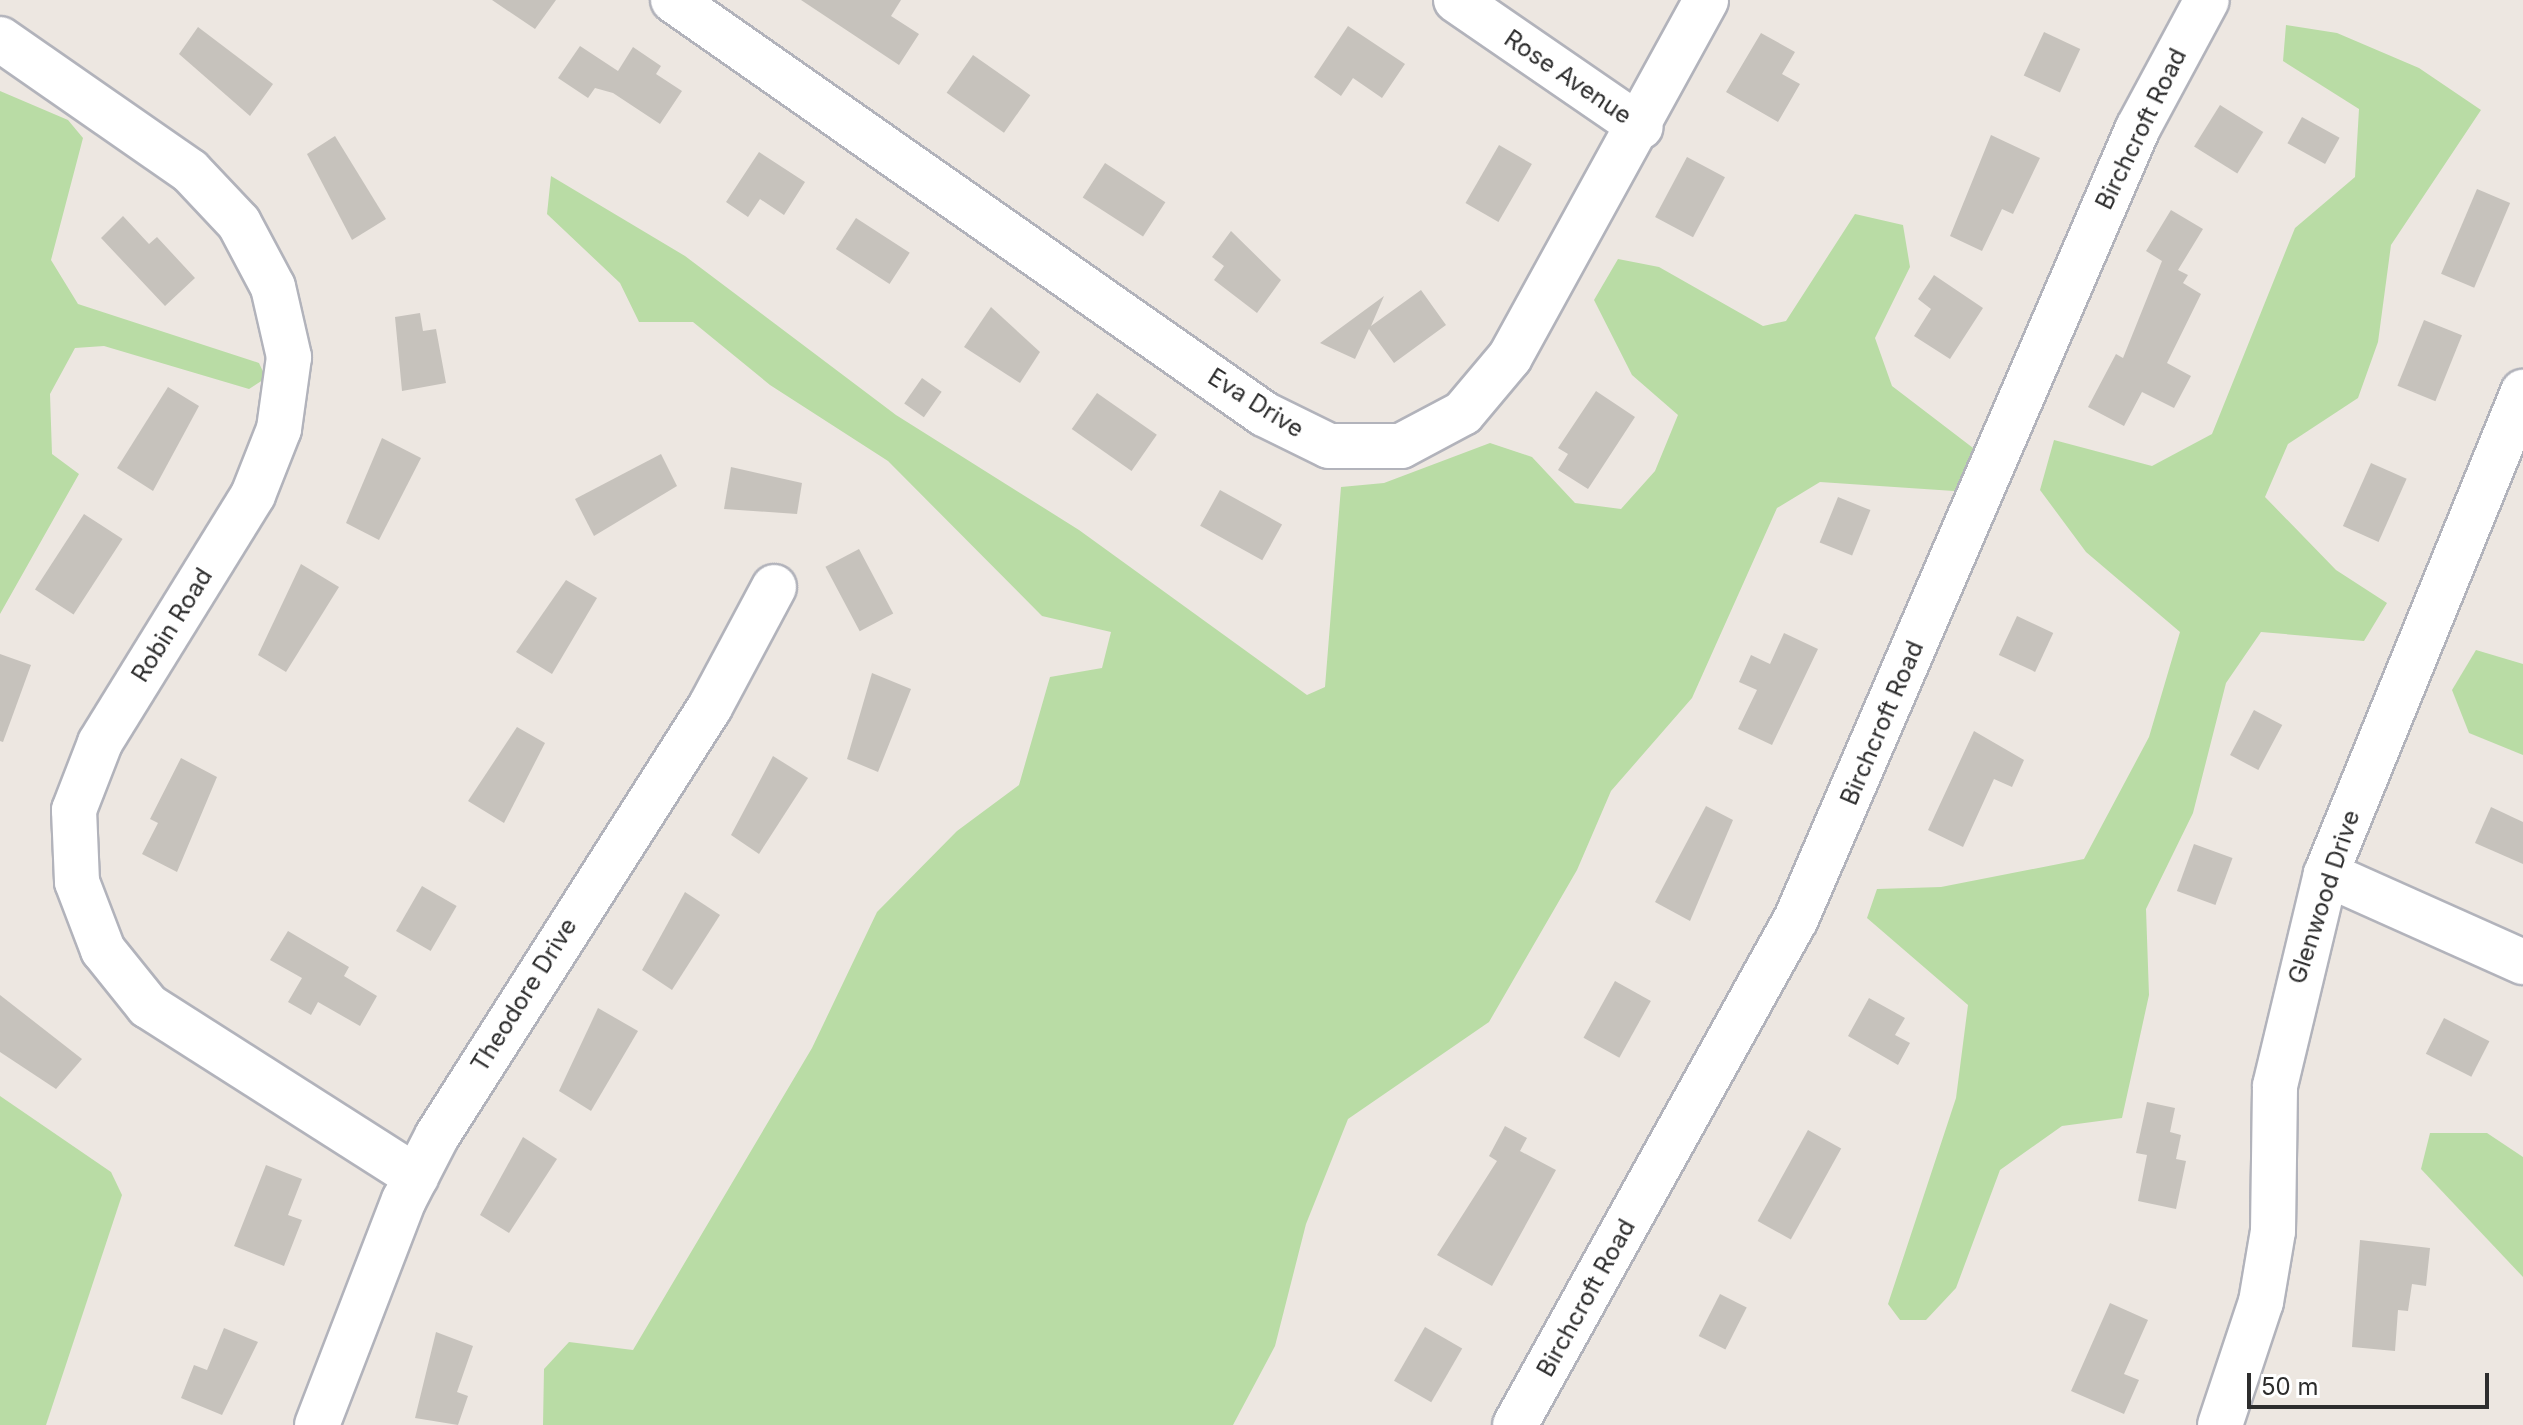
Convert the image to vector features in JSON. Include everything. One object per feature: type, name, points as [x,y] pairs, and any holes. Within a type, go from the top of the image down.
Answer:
[{"type":"street","name":"Eva Drive","points":[[673,0],[1264,414],[1329,446],[1401,446],[1463,413],[1510,357],[1641,127],[1706,0]]},
{"type":"street","name":"Rose Avenue","points":[[1456,0],[1641,127]]},
{"type":"street","name":"Birchcroft Road","points":[[1515,1425],[1796,919],[2138,128],[2207,0]]},
{"type":"street","name":"Robin Road","points":[[0,39],[190,171],[239,223],[273,287],[289,357],[279,429],[253,495],[100,743],[74,810],[77,882],[103,950],[148,1006],[416,1177]]},
{"type":"street","name":"Glenwood Drive","points":[[2220,1425],[2261,1302],[2273,1231],[2275,1086],[2326,874],[2523,392]]},
{"type":"street","name":"Theodore Drive","points":[[317,1425],[416,1177],[710,707],[774,587]]},
{"type":"street","points":[[2326,874],[2523,962]]},
{"type":"green space","points":[[2286,25],[2337,33],[2419,68],[2481,110],[2391,245],[2378,342],[2358,398],[2288,444],[2265,497],[2336,570],[2387,603],[2364,641],[2261,632],[2226,683],[2193,813],[2146,909],[2149,995],[2122,1118],[2062,1126],[2000,1170],[1956,1288],[1926,1320],[1900,1320],[1888,1304],[1956,1098],[1968,1005],[1867,918],[1877,889],[1941,887],[2084,859],[2149,737],[2180,632],[2086,552],[2040,490],[2054,440],[2152,466],[2212,434],[2295,228],[2355,177],[2359,109],[2283,61]]},
{"type":"green space","points":[[0,91],[68,120],[83,138],[51,260],[78,304],[259,363],[266,378],[249,389],[104,346],[75,348],[50,394],[52,454],[79,474],[0,614]]},
{"type":"green space","points":[[551,176],[685,256],[896,415],[1079,530],[1307,695],[1325,687],[1341,487],[1384,483],[1490,443],[1532,457],[1575,503],[1621,509],[1655,471],[1678,415],[1632,375],[1594,300],[1618,259],[1659,267],[1763,326],[1786,321],[1855,214],[1903,225],[1910,267],[1875,338],[1892,386],[1977,451],[1954,491],[1820,482],[1777,508],[1692,698],[1611,791],[1577,870],[1489,1022],[1348,1119],[1306,1224],[1275,1346],[1233,1425],[543,1425],[544,1369],[569,1342],[633,1350],[812,1048],[877,912],[957,831],[1019,785],[1050,677],[1102,668],[1111,632],[1042,616],[888,461],[770,385],[693,322],[639,322],[620,283],[547,214]]},
{"type":"green space","points":[[2476,650],[2523,664],[2523,755],[2469,733],[2452,690]]},
{"type":"green space","points":[[0,1096],[111,1172],[122,1195],[46,1425],[0,1425]]},
{"type":"green space","points":[[2430,1133],[2487,1133],[2523,1157],[2523,1277],[2421,1169]]},
{"type":"building","points":[[492,0],[556,0],[535,29]]},
{"type":"building","points":[[801,0],[901,0],[891,16],[919,34],[899,65]]},
{"type":"building","points":[[1348,26],[1405,64],[1382,98],[1353,78],[1341,96],[1314,77]]},
{"type":"building","points":[[198,27],[273,84],[250,116],[179,54]]},
{"type":"building","points":[[2044,32],[2080,49],[2060,92],[2024,76]]},
{"type":"building","points":[[1761,33],[1795,52],[1782,74],[1800,84],[1778,122],[1726,92]]},
{"type":"building","points":[[580,46],[618,71],[633,47],[661,66],[656,74],[682,91],[660,124],[613,93],[595,88],[588,98],[558,78]]},
{"type":"building","points":[[973,55],[1030,95],[1004,133],[947,93]]},
{"type":"building","points":[[2220,105],[2263,132],[2237,174],[2194,147]]},
{"type":"building","points":[[2302,117],[2340,138],[2325,164],[2287,143]]},
{"type":"building","points":[[1991,135],[2040,158],[2013,214],[2002,209],[1982,251],[1950,236]]},
{"type":"building","points":[[335,136],[386,219],[352,240],[307,154]]},
{"type":"building","points":[[1499,145],[1532,164],[1498,222],[1466,203]]},
{"type":"building","points":[[759,152],[805,182],[784,215],[760,199],[748,217],[726,202]]},
{"type":"building","points":[[1687,157],[1725,177],[1693,237],[1655,217]]},
{"type":"building","points":[[1105,163],[1165,202],[1143,237],[1083,197]]},
{"type":"building","points":[[2477,189],[2510,203],[2474,288],[2441,274]]},
{"type":"building","points":[[2171,210],[2203,229],[2178,270],[2188,275],[2183,283],[2201,294],[2167,363],[2191,376],[2174,408],[2142,392],[2124,426],[2088,407],[2116,354],[2123,358],[2162,261],[2146,251]]},
{"type":"building","points":[[123,216],[149,244],[157,237],[195,278],[165,306],[101,238]]},
{"type":"building","points":[[856,218],[910,253],[890,284],[836,249]]},
{"type":"building","points":[[1231,231],[1281,280],[1257,313],[1214,280],[1224,266],[1212,257]]},
{"type":"building","points":[[1934,275],[1983,308],[1950,359],[1914,336],[1931,309],[1918,299]]},
{"type":"building","points":[[1421,290],[1446,325],[1394,363],[1369,329],[1355,359],[1320,343],[1384,296],[1371,326]]},
{"type":"building","points":[[991,307],[1040,352],[1020,383],[964,347]]},
{"type":"building","points":[[420,313],[423,331],[436,329],[446,383],[402,391],[395,317]]},
{"type":"building","points":[[2424,320],[2462,335],[2435,401],[2397,386]]},
{"type":"building","points":[[922,378],[942,392],[924,417],[904,403]]},
{"type":"building","points":[[168,387],[199,406],[153,491],[117,468]]},
{"type":"building","points":[[1596,391],[1635,417],[1588,489],[1558,470],[1568,454],[1558,448]]},
{"type":"building","points":[[1097,393],[1157,435],[1132,471],[1072,429]]},
{"type":"building","points":[[382,438],[421,458],[379,540],[346,523]]},
{"type":"building","points":[[661,454],[677,486],[594,536],[575,499]]},
{"type":"building","points":[[2371,463],[2407,479],[2379,542],[2343,526]]},
{"type":"building","points":[[731,467],[802,483],[797,514],[724,509]]},
{"type":"building","points":[[1220,490],[1282,524],[1262,560],[1200,526]]},
{"type":"building","points":[[1838,497],[1870,510],[1852,556],[1820,542]]},
{"type":"building","points":[[84,514],[123,539],[74,615],[35,589]]},
{"type":"building","points":[[859,549],[893,613],[860,631],[825,567]]},
{"type":"building","points":[[301,564],[339,587],[286,672],[258,655]]},
{"type":"building","points":[[566,580],[597,598],[552,674],[516,652]]},
{"type":"building","points":[[2017,616],[2053,633],[2035,672],[1999,655]]},
{"type":"building","points":[[1784,633],[1818,649],[1772,745],[1738,729],[1757,690],[1739,682],[1751,655],[1770,664]]},
{"type":"building","points":[[0,654],[31,665],[3,742],[0,741]]},
{"type":"building","points":[[872,673],[911,689],[878,772],[847,759]]},
{"type":"building","points":[[2254,710],[2282,725],[2258,770],[2230,755]]},
{"type":"building","points":[[517,727],[545,743],[504,823],[468,801]]},
{"type":"building","points":[[1974,731],[2024,760],[2012,787],[1994,779],[1963,847],[1928,830]]},
{"type":"building","points":[[773,756],[808,778],[759,854],[731,835]]},
{"type":"building","points":[[181,758],[217,777],[177,872],[142,854],[158,823],[150,819]]},
{"type":"building","points":[[1706,806],[1733,820],[1690,921],[1655,902]]},
{"type":"building","points":[[2491,807],[2523,822],[2523,864],[2475,843]]},
{"type":"building","points":[[2194,844],[2233,858],[2215,905],[2177,891]]},
{"type":"building","points":[[422,886],[457,906],[431,951],[396,931]]},
{"type":"building","points":[[685,892],[720,915],[672,990],[642,970]]},
{"type":"building","points":[[288,931],[349,967],[344,976],[377,996],[360,1026],[318,1002],[311,1015],[288,1002],[302,978],[270,960]]},
{"type":"building","points":[[1615,981],[1651,1001],[1619,1058],[1583,1038]]},
{"type":"building","points":[[0,995],[82,1059],[56,1089],[0,1052]]},
{"type":"building","points":[[1869,998],[1905,1018],[1895,1035],[1910,1043],[1898,1065],[1848,1036]]},
{"type":"building","points":[[598,1008],[638,1031],[591,1111],[559,1091]]},
{"type":"building","points":[[2444,1018],[2489,1041],[2471,1077],[2426,1054]]},
{"type":"building","points":[[2147,1102],[2175,1108],[2170,1132],[2181,1135],[2176,1159],[2186,1161],[2176,1209],[2138,1201],[2147,1155],[2136,1153]]},
{"type":"building","points":[[1505,1126],[1527,1138],[1520,1151],[1556,1170],[1492,1286],[1437,1255],[1497,1161],[1489,1156]]},
{"type":"building","points":[[1808,1130],[1841,1148],[1791,1239],[1758,1221]]},
{"type":"building","points":[[523,1137],[557,1159],[509,1233],[480,1215]]},
{"type":"building","points":[[266,1165],[302,1179],[288,1215],[302,1220],[284,1266],[234,1246]]},
{"type":"building","points":[[2360,1240],[2430,1248],[2426,1286],[2412,1284],[2408,1311],[2398,1310],[2395,1351],[2352,1347]]},
{"type":"building","points":[[1720,1294],[1747,1308],[1725,1349],[1699,1336]]},
{"type":"building","points":[[2110,1303],[2148,1320],[2124,1374],[2139,1380],[2124,1414],[2071,1391]]},
{"type":"building","points":[[1425,1327],[1462,1348],[1431,1402],[1394,1381]]},
{"type":"building","points":[[224,1328],[258,1342],[222,1415],[181,1398],[194,1365],[207,1370]]},
{"type":"building","points":[[436,1332],[473,1346],[457,1392],[468,1396],[458,1425],[415,1418]]}]
